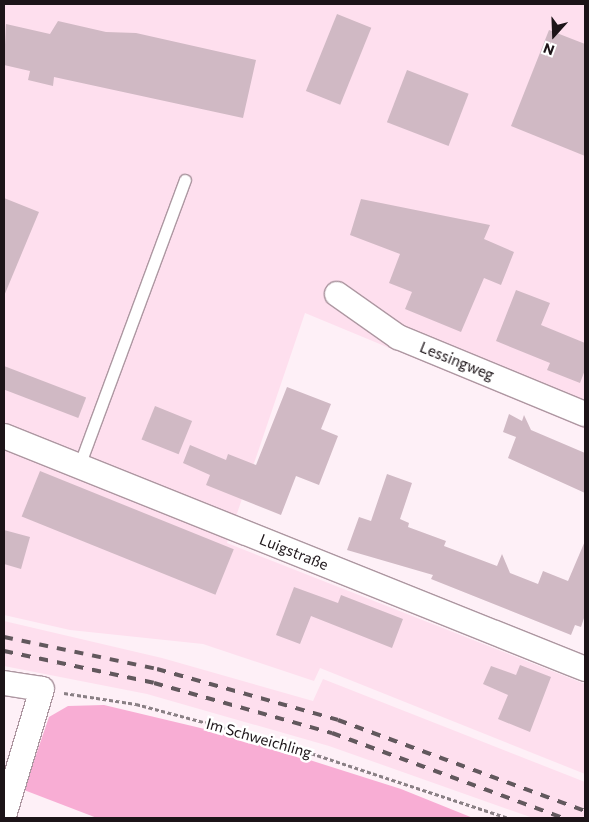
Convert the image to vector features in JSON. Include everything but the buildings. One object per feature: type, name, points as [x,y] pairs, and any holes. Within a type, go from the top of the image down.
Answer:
[{"type":"street","name":"Lessingweg","points":[[337,294],[398,337],[585,414]]},
{"type":"street","name":"Luigstraße","points":[[4,436],[585,669]]},
{"type":"street","points":[[4,683],[42,689],[4,816]]},
{"type":"lane","points":[[79,466],[185,180]]},
{"type":"path","name":"Im Schweichling","points":[[42,689],[136,704],[268,739],[500,817],[508,818]]},
{"type":"shaded area","points":[[4,4],[585,4],[585,429],[305,313],[227,543],[585,684],[585,774],[320,668],[314,681],[203,644],[70,630],[4,615]]},
{"type":"shaded area","points":[[4,621],[162,658],[313,701],[323,679],[585,782],[585,818],[533,818],[329,746],[147,694],[4,666]]},
{"type":"shaded area","points":[[104,705],[234,736],[401,789],[473,818],[97,818],[24,790],[49,717],[68,706]]},
{"type":"railway","points":[[4,637],[157,669],[338,720],[585,811]]},
{"type":"railway","points":[[4,651],[154,683],[332,733],[563,818]]}]
